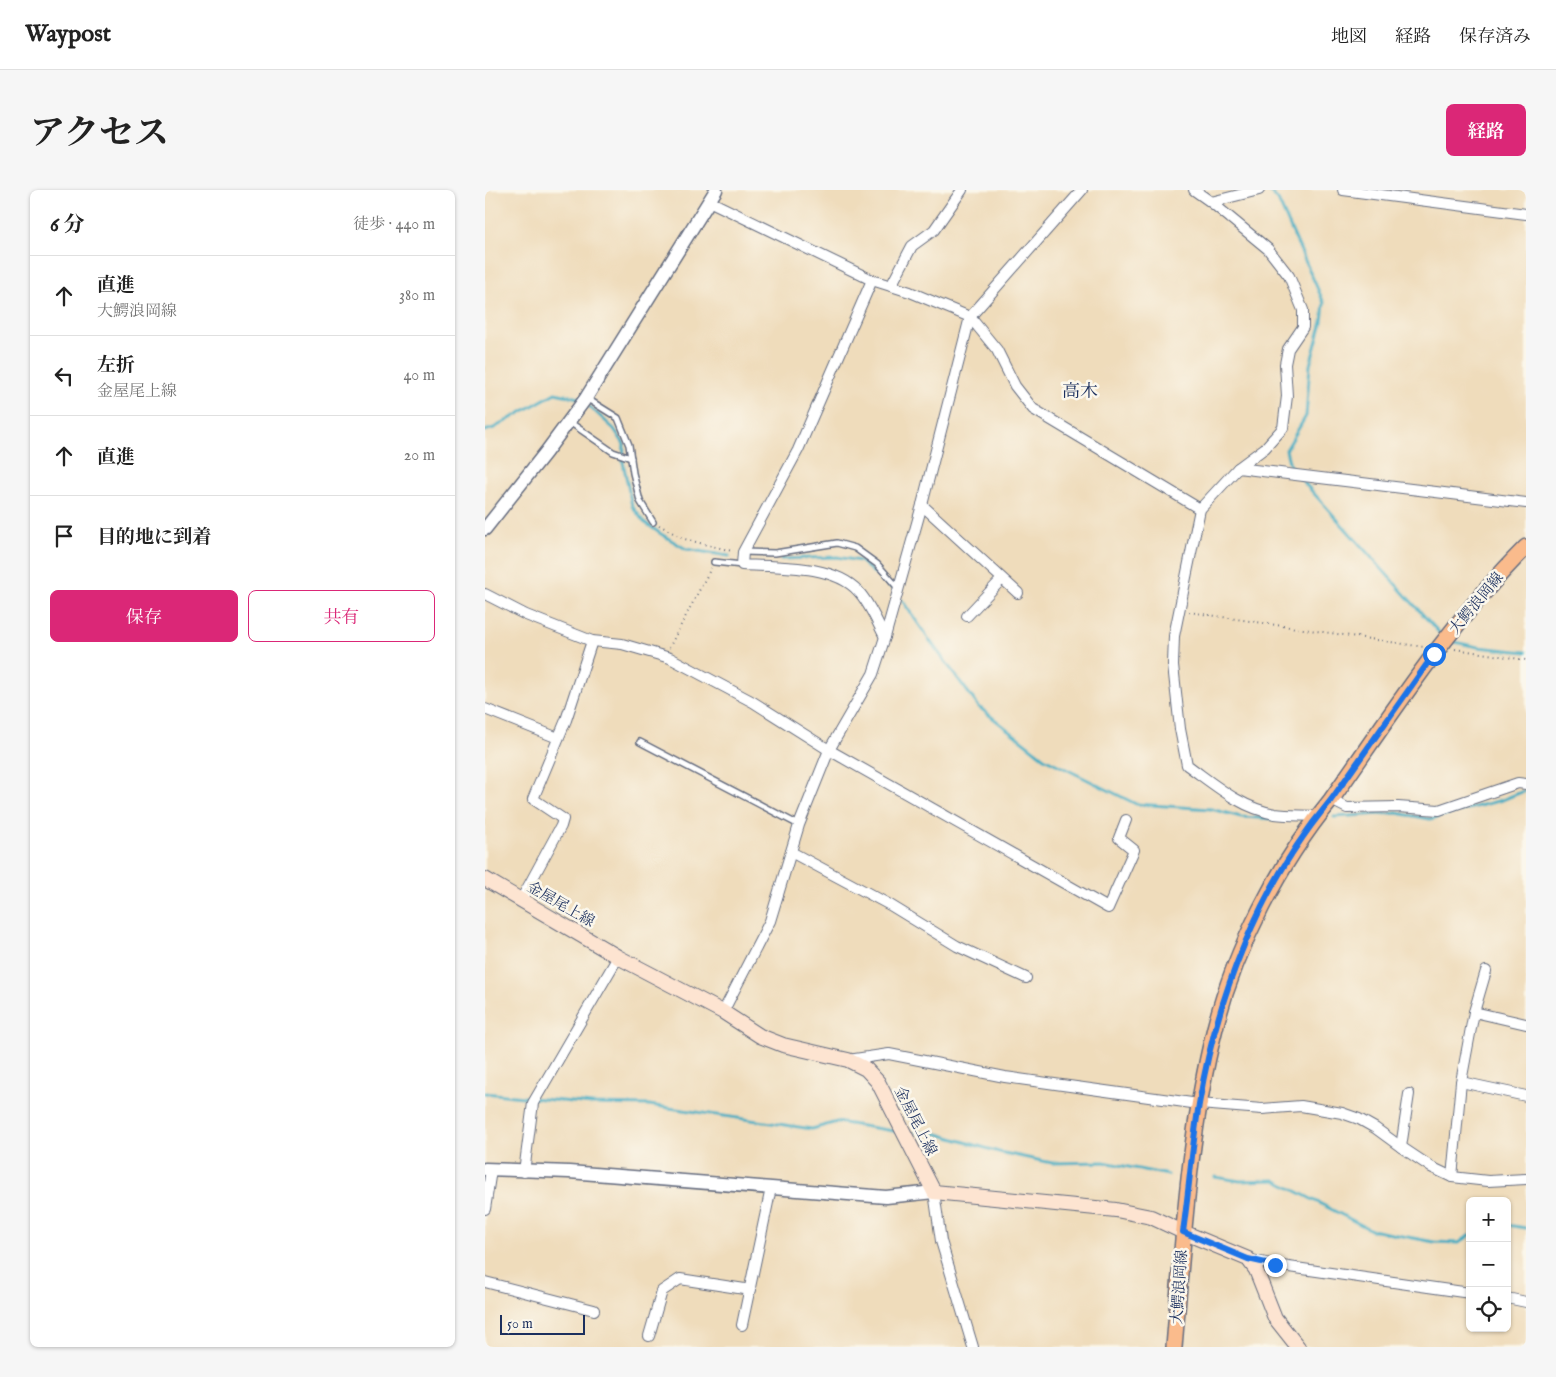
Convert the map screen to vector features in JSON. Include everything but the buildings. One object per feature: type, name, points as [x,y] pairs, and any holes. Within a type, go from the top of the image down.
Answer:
[{"type":"main road","name":"大鰐浪岡線","points":[[1174,1347],[1183,1232],[1199,1104],[1215,1028],[1241,951],[1263,904],[1318,816],[1437,650],[1471,606],[1526,547]]},
{"type":"main road","name":"金屋尾上線","points":[[485,879],[618,957],[723,1012],[760,1036],[783,1045],[848,1060],[866,1069],[878,1082],[934,1192]]},
{"type":"main road","points":[[934,1192],[1116,1210],[1151,1217],[1248,1259],[1256,1270],[1275,1318],[1298,1347]]},
{"type":"street","points":[[891,286],[912,246],[934,230],[962,190]]},
{"type":"street","points":[[723,1012],[770,921],[799,825],[829,750],[873,674],[899,589],[971,317],[1057,216],[1082,190]]},
{"type":"street","points":[[1194,190],[1268,250],[1289,276],[1303,310],[1303,327],[1289,349],[1285,364],[1287,396],[1283,428],[1265,448],[1239,468],[1200,509],[1174,636],[1173,665],[1180,730],[1187,765],[1227,794],[1253,808],[1276,814],[1318,816]]},
{"type":"street","points":[[1211,202],[1259,190]]},
{"type":"street","points":[[1343,190],[1526,214]]},
{"type":"street","points":[[485,530],[586,398],[712,196],[872,280],[971,317],[997,350],[1015,386],[1033,409],[1200,509]]},
{"type":"street","points":[[872,280],[798,450],[743,552],[742,564],[821,571],[848,581],[860,593],[885,637]]},
{"type":"street","points":[[1239,468],[1526,503]]},
{"type":"street","points":[[922,505],[1019,593]]},
{"type":"street","points":[[967,616],[1003,579]]},
{"type":"street","points":[[485,594],[526,615],[591,640],[622,644],[665,657],[753,702],[829,750],[1108,908],[1134,850],[1119,838],[1126,820]]},
{"type":"street","points":[[521,900],[563,819],[533,799],[566,720],[591,640]]},
{"type":"street","points":[[485,708],[558,738]]},
{"type":"street","points":[[1331,800],[1347,808],[1398,807],[1439,810],[1518,783],[1526,784]]},
{"type":"street","points":[[791,852],[890,905],[957,946],[1026,978]]},
{"type":"street","points":[[524,1172],[536,1099],[618,957]]},
{"type":"street","points":[[1452,1177],[1461,1082],[1474,1012],[1486,971]]},
{"type":"street","points":[[1474,1012],[1526,1024]]},
{"type":"street","points":[[848,1060],[889,1054],[1005,1077],[1199,1104],[1262,1109],[1301,1106],[1342,1113],[1359,1119],[1375,1128],[1431,1167],[1452,1177],[1488,1182],[1526,1179]]},
{"type":"street","points":[[1461,1082],[1526,1096]]},
{"type":"street","points":[[1401,1147],[1409,1094]]},
{"type":"street","points":[[485,1209],[488,1170],[578,1173],[886,1197],[934,1192],[941,1242],[973,1347]]},
{"type":"street","points":[[743,1325],[771,1188]]},
{"type":"street","points":[[1248,1259],[1275,1265],[1466,1292]]},
{"type":"street","points":[[649,1336],[663,1291],[680,1279],[751,1290]]},
{"type":"street","points":[[485,1282],[594,1310]]},
{"type":"street","points":[[1511,1299],[1526,1302]]},
{"type":"lane","points":[[586,398],[618,418],[629,446],[640,502],[653,522]]},
{"type":"lane","points":[[568,421],[613,452],[631,458]]},
{"type":"lane","points":[[743,552],[775,553],[837,543],[855,548],[877,564],[899,589]]},
{"type":"lane","points":[[714,562],[742,564]]},
{"type":"lane","points":[[640,742],[799,825]]},
{"type":"path","points":[[653,522],[684,539],[711,547],[743,552]]},
{"type":"path","points":[[665,657],[714,562]]},
{"type":"path","points":[[1179,611],[1422,646],[1437,650],[1526,660]]},
{"type":"waterway","points":[[1269,190],[1278,200],[1324,303],[1322,322],[1310,365],[1306,416],[1286,450],[1290,466],[1294,471]]},
{"type":"waterway","points":[[485,431],[494,428],[555,393],[579,398]]},
{"type":"waterway","points":[[590,407],[614,429],[624,444],[623,462],[632,506],[644,522],[686,549],[729,556]]},
{"type":"waterway","points":[[1300,478],[1443,637]]},
{"type":"waterway","points":[[781,559],[837,557],[860,561],[892,588]]},
{"type":"waterway","points":[[902,600],[979,707],[1044,758],[1136,804],[1211,809],[1241,817],[1276,819]]},
{"type":"waterway","points":[[1450,641],[1478,647],[1526,652]]},
{"type":"waterway","points":[[1334,817],[1397,813],[1430,819],[1502,800],[1524,791]]},
{"type":"waterway","points":[[485,1093],[592,1104],[649,1105],[812,1129],[837,1122],[900,1132]]},
{"type":"waterway","points":[[916,1132],[938,1134],[999,1152],[1052,1163],[1104,1162],[1168,1175]]},
{"type":"waterway","points":[[1215,1177],[1240,1181],[1275,1180],[1371,1230],[1434,1242],[1459,1243],[1466,1238]]},
{"type":"waterway","points":[[1511,1226],[1526,1228]]},
{"type":"district","name":"高木","points":[[1080,391]]},
{"type":"route","points":[[1275,1265],[1248,1259],[1183,1232],[1199,1104],[1215,1028],[1241,951],[1263,904],[1288,861],[1434,654]]}]
